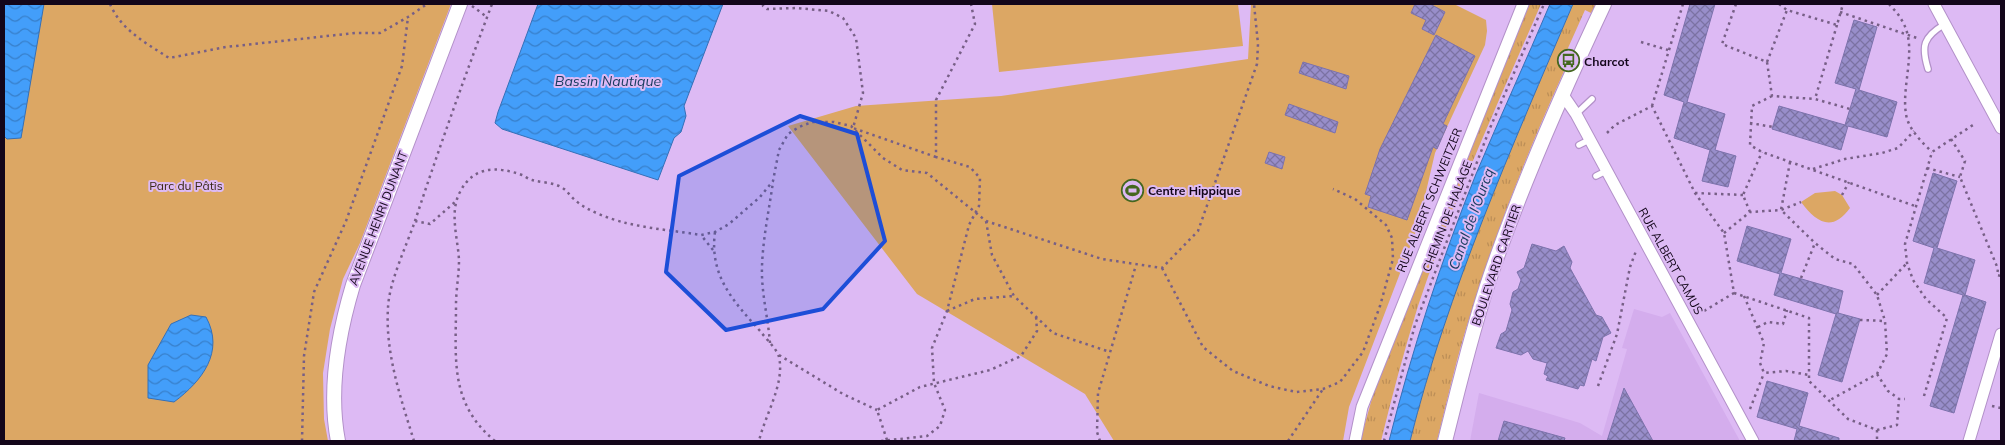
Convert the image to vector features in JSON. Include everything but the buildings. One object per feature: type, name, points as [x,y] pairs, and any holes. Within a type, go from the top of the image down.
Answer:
[{"type":"street","name":"AVENUE HENRI DUNANT","points":[[338,441],[334,404],[335,371],[344,316],[352,285],[460,4]]},
{"type":"street","name":"RUE ALBERT SCHWEITZER","points":[[1355,441],[1362,407],[1523,4]]},
{"type":"street","name":"BOULEVARD CARTIER","points":[[1445,441],[1489,278],[1535,157],[1604,4]]},
{"type":"street","points":[[1934,4],[2001,128]]},
{"type":"street","name":"RUE ALBERT CAMUS","points":[[1563,95],[1576,114],[1584,143],[1623,212],[1641,236],[1753,441]]},
{"type":"street","points":[[1969,441],[2001,334]]},
{"type":"lane","points":[[1928,69],[1923,50],[1928,36],[1945,24]]},
{"type":"lane","points":[[1576,114],[1592,99]]},
{"type":"path","points":[[110,4],[113,11],[131,34],[169,58],[226,46],[355,33],[380,33],[427,4]]},
{"type":"path","points":[[469,4],[487,17]]},
{"type":"path","points":[[414,441],[394,371],[390,347],[388,306],[414,221],[492,4]]},
{"type":"path","points":[[763,4],[762,6],[767,9],[797,8],[829,11],[844,18],[856,38],[863,93],[853,128]]},
{"type":"path","points":[[936,157],[936,100],[975,24],[971,4]]},
{"type":"path","points":[[1162,268],[1198,232],[1257,64],[1258,44],[1254,4]]},
{"type":"path","name":"CHEMIN DE HALAGE","points":[[1384,441],[1415,325],[1490,128],[1544,4]]},
{"type":"path","points":[[1678,4],[1681,11]]},
{"type":"path","points":[[1683,4],[1652,106],[1695,193],[1724,232],[1734,293]]},
{"type":"path","points":[[1736,4],[1722,44],[1767,62]]},
{"type":"path","points":[[1779,4],[1787,10],[1837,25]]},
{"type":"path","points":[[1815,99],[1843,4]]},
{"type":"path","points":[[1889,4],[1902,20],[1910,43],[1906,78],[1906,116],[1917,138],[1932,152]]},
{"type":"path","points":[[1772,96],[1767,62],[1787,10]]},
{"type":"path","points":[[1840,12],[1920,39]]},
{"type":"path","points":[[302,441],[304,356],[314,292],[346,221],[402,66],[408,17]]},
{"type":"path","points":[[1641,42],[1669,50]]},
{"type":"path","points":[[1850,109],[1815,99],[1772,96],[1752,106],[1750,145],[1762,152],[1915,206]]},
{"type":"path","points":[[1607,133],[1615,124],[1652,106]]},
{"type":"path","points":[[770,344],[763,300],[762,265],[773,180],[779,150],[788,134],[812,122],[834,122],[970,167],[980,178],[979,206],[968,225],[947,311],[932,348],[934,383],[945,410],[940,426],[927,436],[881,441]]},
{"type":"path","points":[[1750,123],[1773,127]]},
{"type":"path","points":[[1924,396],[1946,318],[1926,299],[1913,280],[1907,263],[1905,244],[1932,152],[1976,123]]},
{"type":"path","points":[[853,128],[883,158],[902,170],[927,173],[986,221],[1102,259],[1162,268]]},
{"type":"path","points":[[1812,169],[1845,159],[1882,153],[1898,148],[1914,131]]},
{"type":"path","points":[[1951,140],[1965,161],[1960,178],[1998,269],[1997,275],[2001,276]]},
{"type":"path","points":[[1750,212],[1743,195],[1762,152]]},
{"type":"path","points":[[1781,210],[1790,162]]},
{"type":"path","points":[[495,441],[482,430],[469,411],[459,391],[456,360],[456,301],[459,261],[456,201],[460,191],[471,178],[483,171],[495,168],[523,175],[531,180],[551,183],[564,189],[576,201],[592,210],[626,223],[701,235],[715,232],[744,212],[773,180]]},
{"type":"path","points":[[1926,168],[1960,178]]},
{"type":"path","points":[[1842,195],[1849,182]]},
{"type":"path","points":[[1162,268],[1203,347],[1233,371],[1269,386],[1296,392],[1323,389],[1340,382],[1363,352],[1380,306],[1393,259],[1392,238],[1386,225],[1354,200],[1333,189]]},
{"type":"path","points":[[1695,193],[1743,195]]},
{"type":"path","points":[[414,221],[430,224],[456,201]]},
{"type":"path","points":[[1724,232],[1750,212],[1781,210],[1802,202]]},
{"type":"path","points":[[1781,210],[1815,243],[1835,259],[1853,264],[1878,295],[1884,321],[1887,354],[1877,374],[1830,400]]},
{"type":"path","points":[[986,221],[992,255],[1014,296],[1054,333],[1110,352]]},
{"type":"path","points":[[713,250],[715,232]]},
{"type":"path","points":[[701,235],[713,250],[723,282],[733,301],[779,355],[843,394],[878,410],[887,441]]},
{"type":"path","points":[[1598,386],[1617,334],[1630,267],[1641,236]]},
{"type":"path","points":[[1801,278],[1815,243]]},
{"type":"path","points":[[1878,295],[1907,263]]},
{"type":"path","points":[[1100,441],[1097,432],[1098,393],[1136,264]]},
{"type":"path","points":[[1704,311],[1734,293],[1809,318],[1809,381],[1848,419],[1877,430],[1897,425],[1899,399]]},
{"type":"path","points":[[947,311],[975,299],[1014,296]]},
{"type":"path","points":[[1744,296],[1764,343],[1760,363],[1764,373],[1748,414]]},
{"type":"path","points":[[1758,327],[1768,322],[1783,324],[1787,310]]},
{"type":"path","points":[[878,410],[920,387],[990,370],[1021,356],[1037,332],[1036,316]]},
{"type":"path","points":[[1860,320],[1884,321]]},
{"type":"path","points":[[759,441],[780,377],[779,355]]},
{"type":"path","points":[[1764,373],[1786,372],[1809,375]]},
{"type":"path","points":[[1877,374],[1888,390],[1899,399],[1904,399]]},
{"type":"path","points":[[1288,441],[1323,389]]},
{"type":"path","points":[[1877,430],[1877,441]]},
{"type":"highlighted area","points":[[800,116],[857,134],[885,241],[823,309],[726,330],[666,272],[679,176]]},
{"type":"shaded area","points":[[1634,309],[1662,317],[1670,313],[1740,441],[1470,441],[1479,393],[1580,423],[1602,436],[1627,349],[1622,348]]},
{"type":"green space","name":"Parc du Pâtis","points":[[4,4],[451,4],[360,243],[343,279],[330,329],[323,373],[324,419],[328,441],[4,441]]},
{"type":"green space","points":[[992,4],[1238,4],[1243,46],[999,72]]},
{"type":"green space","name":"Centre Hippique","points":[[1251,4],[1454,4],[1486,20],[1485,45],[1435,153],[1418,226],[1349,407],[1343,441],[1114,441],[1085,394],[917,294],[788,126],[856,106],[1001,96],[1248,59]]},
{"type":"green space","points":[[1529,4],[1541,4],[1476,154],[1431,268],[1408,340],[1381,441],[1360,441],[1373,395],[1487,104]]},
{"type":"green space","points":[[1573,4],[1596,4],[1591,13],[1585,10],[1560,66],[1565,69],[1526,159],[1503,220],[1466,329],[1437,441],[1410,441],[1442,329],[1482,220]]},
{"type":"green space","points":[[1835,191],[1842,195],[1850,208],[1843,216],[1831,222],[1824,222],[1812,215],[1801,202],[1815,193]]},
{"type":"water","points":[[4,4],[44,4],[21,138],[7,139],[4,136]]},
{"type":"water","name":"Bassin Nautique","points":[[538,4],[723,4],[684,106],[686,116],[681,132],[674,138],[658,180],[502,129],[495,123]]},
{"type":"water","name":"Canal de l'Ourcq","points":[[1550,4],[1573,4],[1505,165],[1462,274],[1425,385],[1410,441],[1389,441],[1417,339],[1451,240],[1476,174]]},
{"type":"water","points":[[191,315],[206,317],[211,330],[212,354],[208,365],[193,385],[174,402],[148,398],[148,365],[171,324]]},
{"type":"place","name":"Charcot","points":[[1568,61]]},
{"type":"place","name":"Centre Hippique","points":[[1132,190]]}]
